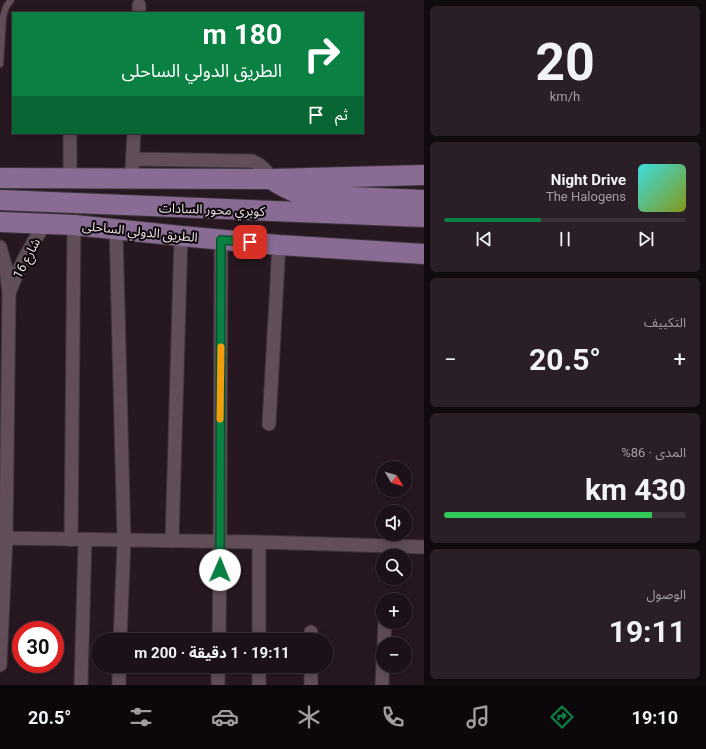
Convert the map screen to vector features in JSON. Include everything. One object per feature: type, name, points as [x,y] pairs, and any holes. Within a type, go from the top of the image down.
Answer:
[{"type":"main road","points":[[0,178],[70,178],[132,169],[271,179],[424,175]]},
{"type":"main road","points":[[271,179],[281,186],[303,195],[424,200]]},
{"type":"main road","name":"كوبري محور السادات","points":[[0,200],[424,217]]},
{"type":"main road","name":"الطريق الدولي الساحلى","points":[[0,222],[74,225],[279,245],[424,254]]},
{"type":"street","points":[[70,134],[70,178]]},
{"type":"street","points":[[132,169],[134,134]]},
{"type":"street","name":"شارع 16","points":[[9,293],[24,257],[45,224]]},
{"type":"street","points":[[71,540],[74,225]]},
{"type":"street","points":[[116,229],[124,540],[120,633]]},
{"type":"street","points":[[172,541],[181,236]]},
{"type":"street","points":[[219,633],[221,240]]},
{"type":"street","points":[[269,424],[279,245]]},
{"type":"street","name":"شارع 16","points":[[0,247],[9,293],[0,664]]},
{"type":"street","points":[[3,538],[259,542],[424,547]]},
{"type":"street","points":[[81,685],[85,540]]},
{"type":"street","points":[[259,542],[259,633]]},
{"type":"street","points":[[119,673],[119,685]]},
{"type":"street","points":[[218,673],[218,685]]},
{"type":"street","points":[[259,673],[259,685]]},
{"type":"street","points":[[310,685],[311,673]]},
{"type":"street","points":[[382,673],[382,685]]},
{"type":"lane","points":[[0,64],[3,17],[6,7],[11,0]]},
{"type":"slow traffic","points":[[220,419],[221,347]]},
{"type":"route","points":[[220,570],[221,240],[250,242]]}]
